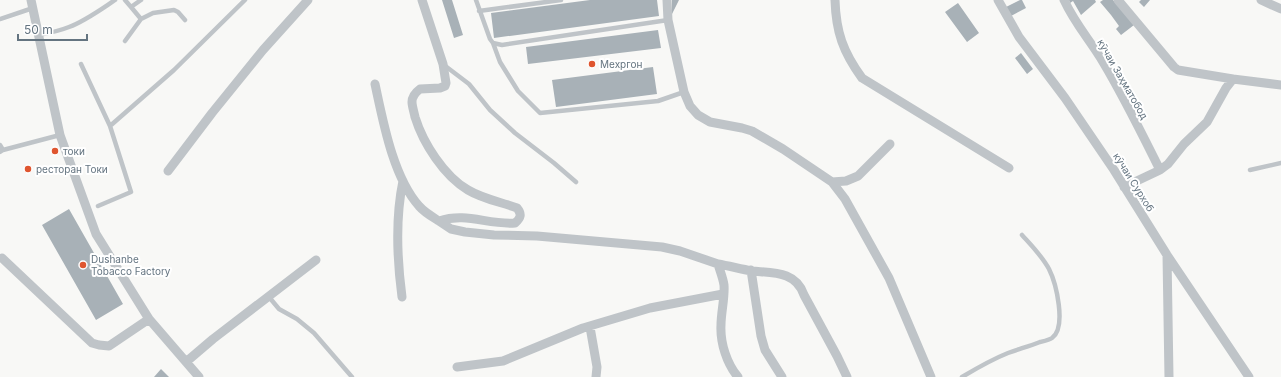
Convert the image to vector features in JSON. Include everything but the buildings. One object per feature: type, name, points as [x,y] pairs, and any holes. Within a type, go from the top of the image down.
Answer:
[{"type":"street","points":[[168,171],[212,113],[263,50],[308,0]]},
{"type":"street","points":[[422,0],[443,64],[445,86],[440,88],[420,89],[414,94],[412,102],[420,131],[434,156],[450,175],[468,190],[491,200],[517,208],[520,215],[520,219],[515,223],[504,224],[465,217],[450,217],[439,221]]},
{"type":"street","points":[[667,0],[668,20],[684,92],[690,106],[698,115],[710,122],[742,128],[752,132],[783,149],[832,182],[845,199],[889,278],[931,377]]},
{"type":"street","points":[[835,0],[835,20],[841,43],[852,64],[862,78],[1009,168]]},
{"type":"street","name":"кӯчаи Сурхоб","points":[[998,0],[1019,37],[1065,98],[1114,170],[1167,255],[1249,377]]},
{"type":"street","name":"кӯчаи Заҳматобод","points":[[1064,0],[1072,17],[1103,62],[1139,127],[1160,170]]},
{"type":"street","points":[[1118,0],[1174,67],[1183,71],[1281,85]]},
{"type":"street","points":[[1261,0],[1281,9]]},
{"type":"street","points":[[32,4],[60,135],[96,234],[149,318],[199,377]]},
{"type":"street","points":[[1124,187],[1160,170],[1168,164],[1184,144],[1207,122],[1226,88],[1233,79]]},
{"type":"street","points":[[375,84],[389,142],[403,181],[420,207],[451,229],[494,235],[537,236],[662,247],[680,251],[718,264],[782,274],[790,277],[802,287],[804,295],[847,377]]},
{"type":"street","points":[[832,182],[846,181],[858,176],[890,144]]},
{"type":"street","points":[[402,297],[398,265],[398,208],[403,181]]},
{"type":"street","points":[[1167,255],[1169,377]]},
{"type":"street","points":[[2,258],[92,343],[109,346],[149,318]]},
{"type":"street","points":[[186,362],[213,338],[316,260]]},
{"type":"street","points":[[718,264],[724,285],[720,327],[727,360],[731,369],[738,377]]},
{"type":"street","points":[[751,270],[761,336],[765,350],[782,377]]},
{"type":"street","points":[[457,367],[503,361],[590,327],[650,308],[723,294]]},
{"type":"street","points":[[590,327],[597,368],[596,377]]},
{"type":"lane","points":[[39,35],[71,27],[115,0]]},
{"type":"lane","points":[[125,0],[141,19]]},
{"type":"lane","points":[[131,7],[140,0]]},
{"type":"lane","points":[[110,126],[174,70],[245,0]]},
{"type":"lane","points":[[476,0],[500,62],[518,91],[540,113],[658,101],[684,92]]},
{"type":"lane","points":[[479,11],[561,0]]},
{"type":"lane","points":[[0,19],[32,4]]},
{"type":"lane","points":[[125,41],[141,19],[154,14],[171,10],[178,12],[185,20]]},
{"type":"lane","points":[[493,43],[502,45],[668,20]]},
{"type":"lane","points":[[81,64],[110,126],[131,192],[98,206]]},
{"type":"lane","points":[[443,64],[469,84],[490,110],[515,133],[576,182]]},
{"type":"lane","points":[[0,144],[2,151],[60,135]]},
{"type":"lane","points":[[1250,170],[1281,163]]},
{"type":"lane","points":[[962,377],[1006,354],[1051,338],[1057,332],[1059,317],[1053,280],[1049,269],[1039,254],[1022,235]]},
{"type":"lane","points":[[269,296],[279,309],[298,319],[314,333],[352,377]]},
{"type":"place","name":"Мехргон","points":[[592,64]]},
{"type":"place","name":"токи","points":[[55,151]]},
{"type":"place","name":"ресторан Токи","points":[[28,169]]},
{"type":"place","name":"Dushanbe Tobacco Factory","points":[[83,265]]}]
